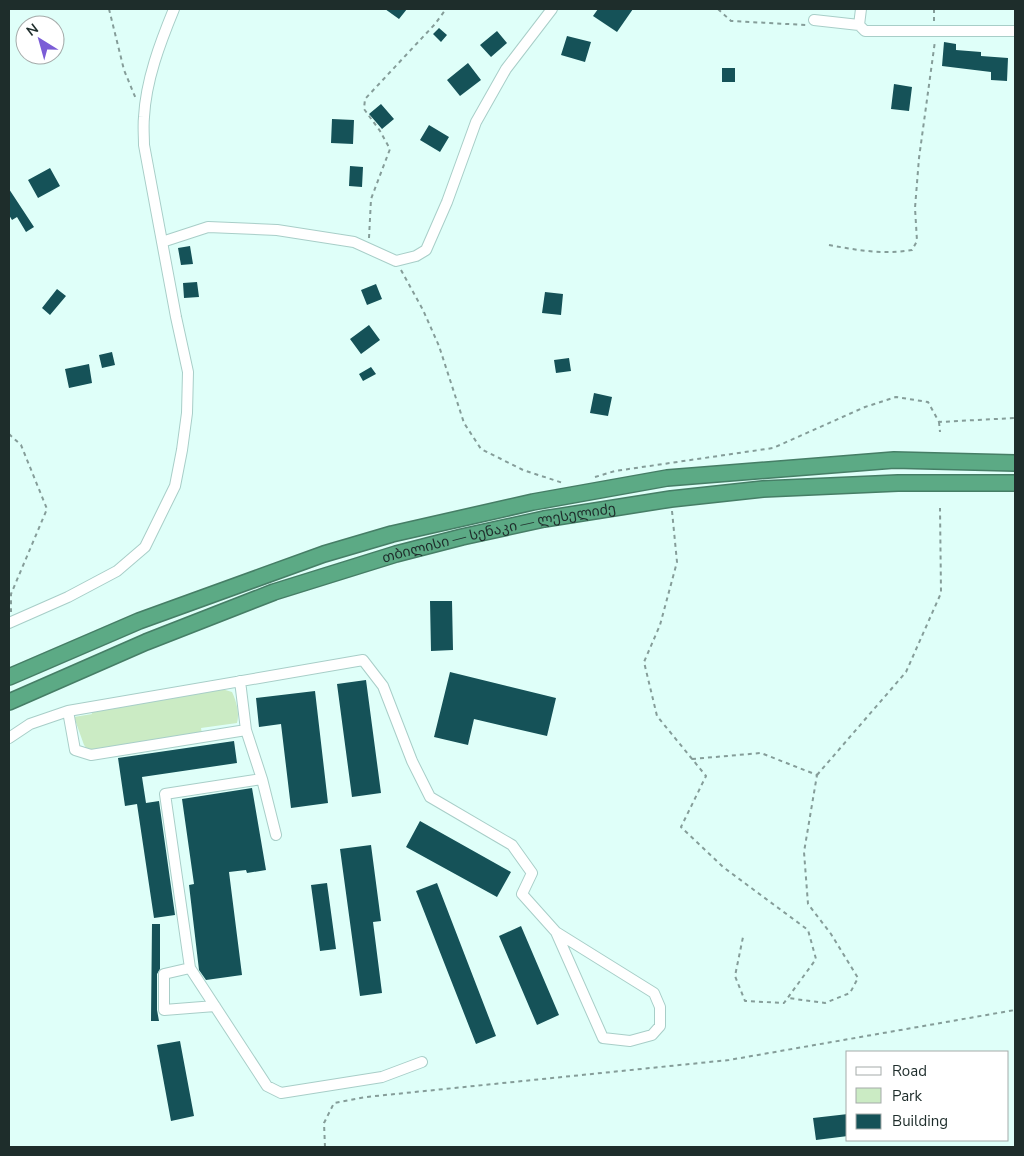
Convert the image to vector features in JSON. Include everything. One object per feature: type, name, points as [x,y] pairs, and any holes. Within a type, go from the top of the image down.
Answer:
[{"type":"highway","name":"თბილისი — სენაკი — ლესელიძე","points":[[9,677],[138,621],[315,557],[392,534],[533,502],[667,478],[884,461],[1015,463]]},
{"type":"highway","name":"თბილისი — სენაკი — ლესელიძე","points":[[9,702],[146,642],[274,592],[396,554],[544,519],[671,499],[763,489],[878,484],[1015,483]]},
{"type":"street","points":[[10,622],[68,597],[117,571],[145,547],[175,486],[187,413],[188,372],[144,145],[144,117],[148,90],[160,42],[174,9]]},
{"type":"street","points":[[162,242],[208,227],[277,230],[354,242],[396,261],[416,256],[426,250],[447,202],[476,122],[506,69],[552,9]]},
{"type":"street","points":[[859,24],[861,9]]},
{"type":"street","points":[[814,20],[859,24],[865,30],[1015,31]]},
{"type":"street","points":[[9,738],[30,724],[68,711],[363,660],[383,686],[412,760],[430,797],[512,845],[532,873],[522,894],[556,932],[654,993],[660,1007],[660,1026],[652,1035],[630,1041],[603,1038],[556,932]]},
{"type":"street","points":[[240,681],[246,730],[262,779],[276,835]]},
{"type":"street","points":[[68,711],[75,750],[91,755],[246,730]]},
{"type":"street","points":[[262,779],[165,794],[190,968],[267,1086],[281,1092],[382,1077],[422,1062]]},
{"type":"street","points":[[190,968],[164,974],[164,1010],[215,1006]]},
{"type":"path","points":[[109,9],[124,70],[144,117]]},
{"type":"path","points":[[368,248],[371,199],[390,149],[364,109],[365,99],[435,24],[446,9]]},
{"type":"path","points":[[718,9],[731,21],[812,26],[814,20]]},
{"type":"path","points":[[829,245],[863,251],[899,252],[912,250],[917,241],[915,208],[919,158],[935,45],[934,9]]},
{"type":"path","points":[[396,261],[423,310],[439,346],[464,423],[481,449],[523,470],[563,483]]},
{"type":"path","points":[[588,480],[615,470],[773,448],[865,406],[896,397],[928,402],[939,422],[940,432]]},
{"type":"path","points":[[939,422],[1015,418]]},
{"type":"path","points":[[9,434],[22,445],[46,509],[10,594],[10,622]]},
{"type":"path","points":[[671,499],[677,562],[660,625],[644,662],[657,716],[706,776],[681,827],[723,867],[808,930],[816,959],[784,1003],[745,1001],[735,976],[743,938]]},
{"type":"path","points":[[788,998],[825,1003],[850,993],[858,978],[808,904],[804,852],[816,774],[906,672],[941,593],[940,508]]},
{"type":"path","points":[[692,759],[761,753],[816,774]]},
{"type":"path","points":[[325,1147],[324,1123],[334,1103],[366,1098],[729,1060],[1015,1010]]},
{"type":"green space","points":[[222,689],[232,692],[238,711],[237,723],[201,728],[202,734],[88,750],[84,745],[74,717],[92,714],[91,710]]},
{"type":"building","points":[[385,9],[407,9],[399,19]]},
{"type":"building","points":[[598,9],[633,9],[617,32],[593,16]]},
{"type":"building","points":[[439,28],[447,35],[441,42],[433,34]]},
{"type":"building","points":[[497,31],[507,43],[491,57],[480,45]]},
{"type":"building","points":[[567,36],[591,42],[585,62],[561,55]]},
{"type":"building","points":[[944,42],[956,44],[956,50],[981,52],[981,56],[1008,58],[1007,81],[991,80],[991,72],[942,66]]},
{"type":"building","points":[[468,63],[481,80],[460,96],[447,80]]},
{"type":"building","points":[[722,68],[735,68],[735,82],[722,82]]},
{"type":"building","points":[[894,84],[912,87],[909,111],[891,109]]},
{"type":"building","points":[[381,104],[394,119],[382,129],[369,114]]},
{"type":"building","points":[[332,119],[354,120],[353,144],[331,143]]},
{"type":"building","points":[[429,125],[449,137],[440,152],[420,140]]},
{"type":"building","points":[[350,166],[363,167],[362,187],[349,186]]},
{"type":"building","points":[[50,168],[60,186],[38,198],[28,180]]},
{"type":"building","points":[[9,189],[34,227],[26,232],[17,217],[12,220],[9,215]]},
{"type":"building","points":[[190,246],[193,264],[181,265],[178,248]]},
{"type":"building","points":[[197,282],[199,297],[184,298],[183,283]]},
{"type":"building","points":[[376,284],[382,299],[367,305],[361,290]]},
{"type":"building","points":[[57,289],[66,296],[50,315],[42,308]]},
{"type":"building","points":[[545,292],[563,294],[561,315],[542,313]]},
{"type":"building","points":[[369,325],[380,340],[361,354],[350,339]]},
{"type":"building","points":[[112,352],[115,365],[102,368],[99,355]]},
{"type":"building","points":[[569,358],[571,371],[556,373],[554,360]]},
{"type":"building","points":[[89,364],[92,383],[69,388],[65,369]]},
{"type":"building","points":[[371,367],[376,374],[363,381],[359,374]]},
{"type":"building","points":[[594,393],[612,397],[608,416],[590,413]]},
{"type":"building","points":[[430,601],[452,601],[453,650],[431,651]]},
{"type":"building","points":[[450,672],[556,698],[547,736],[474,719],[468,745],[434,737]]},
{"type":"building","points":[[366,680],[381,793],[352,797],[337,684]]},
{"type":"building","points":[[315,691],[328,803],[291,808],[281,724],[259,727],[256,698]]},
{"type":"building","points":[[234,741],[237,763],[142,777],[146,803],[159,801],[175,915],[154,918],[137,804],[125,806],[118,758]]},
{"type":"building","points":[[252,788],[266,870],[247,873],[246,870],[229,872],[242,975],[206,980],[199,970],[189,885],[194,884],[182,799]]},
{"type":"building","points":[[420,821],[511,872],[497,897],[406,847]]},
{"type":"building","points":[[371,845],[381,921],[373,922],[382,993],[360,996],[340,849]]},
{"type":"building","points":[[327,883],[336,949],[320,951],[311,885]]},
{"type":"building","points":[[437,883],[496,1036],[476,1044],[416,891]]},
{"type":"building","points":[[152,924],[160,924],[160,969],[157,974],[157,1010],[159,1021],[151,1021]]},
{"type":"building","points":[[521,926],[559,1015],[537,1025],[499,936]]},
{"type":"building","points":[[180,1041],[194,1116],[171,1121],[157,1045]]},
{"type":"building","points":[[846,1114],[846,1136],[816,1140],[813,1118]]}]
